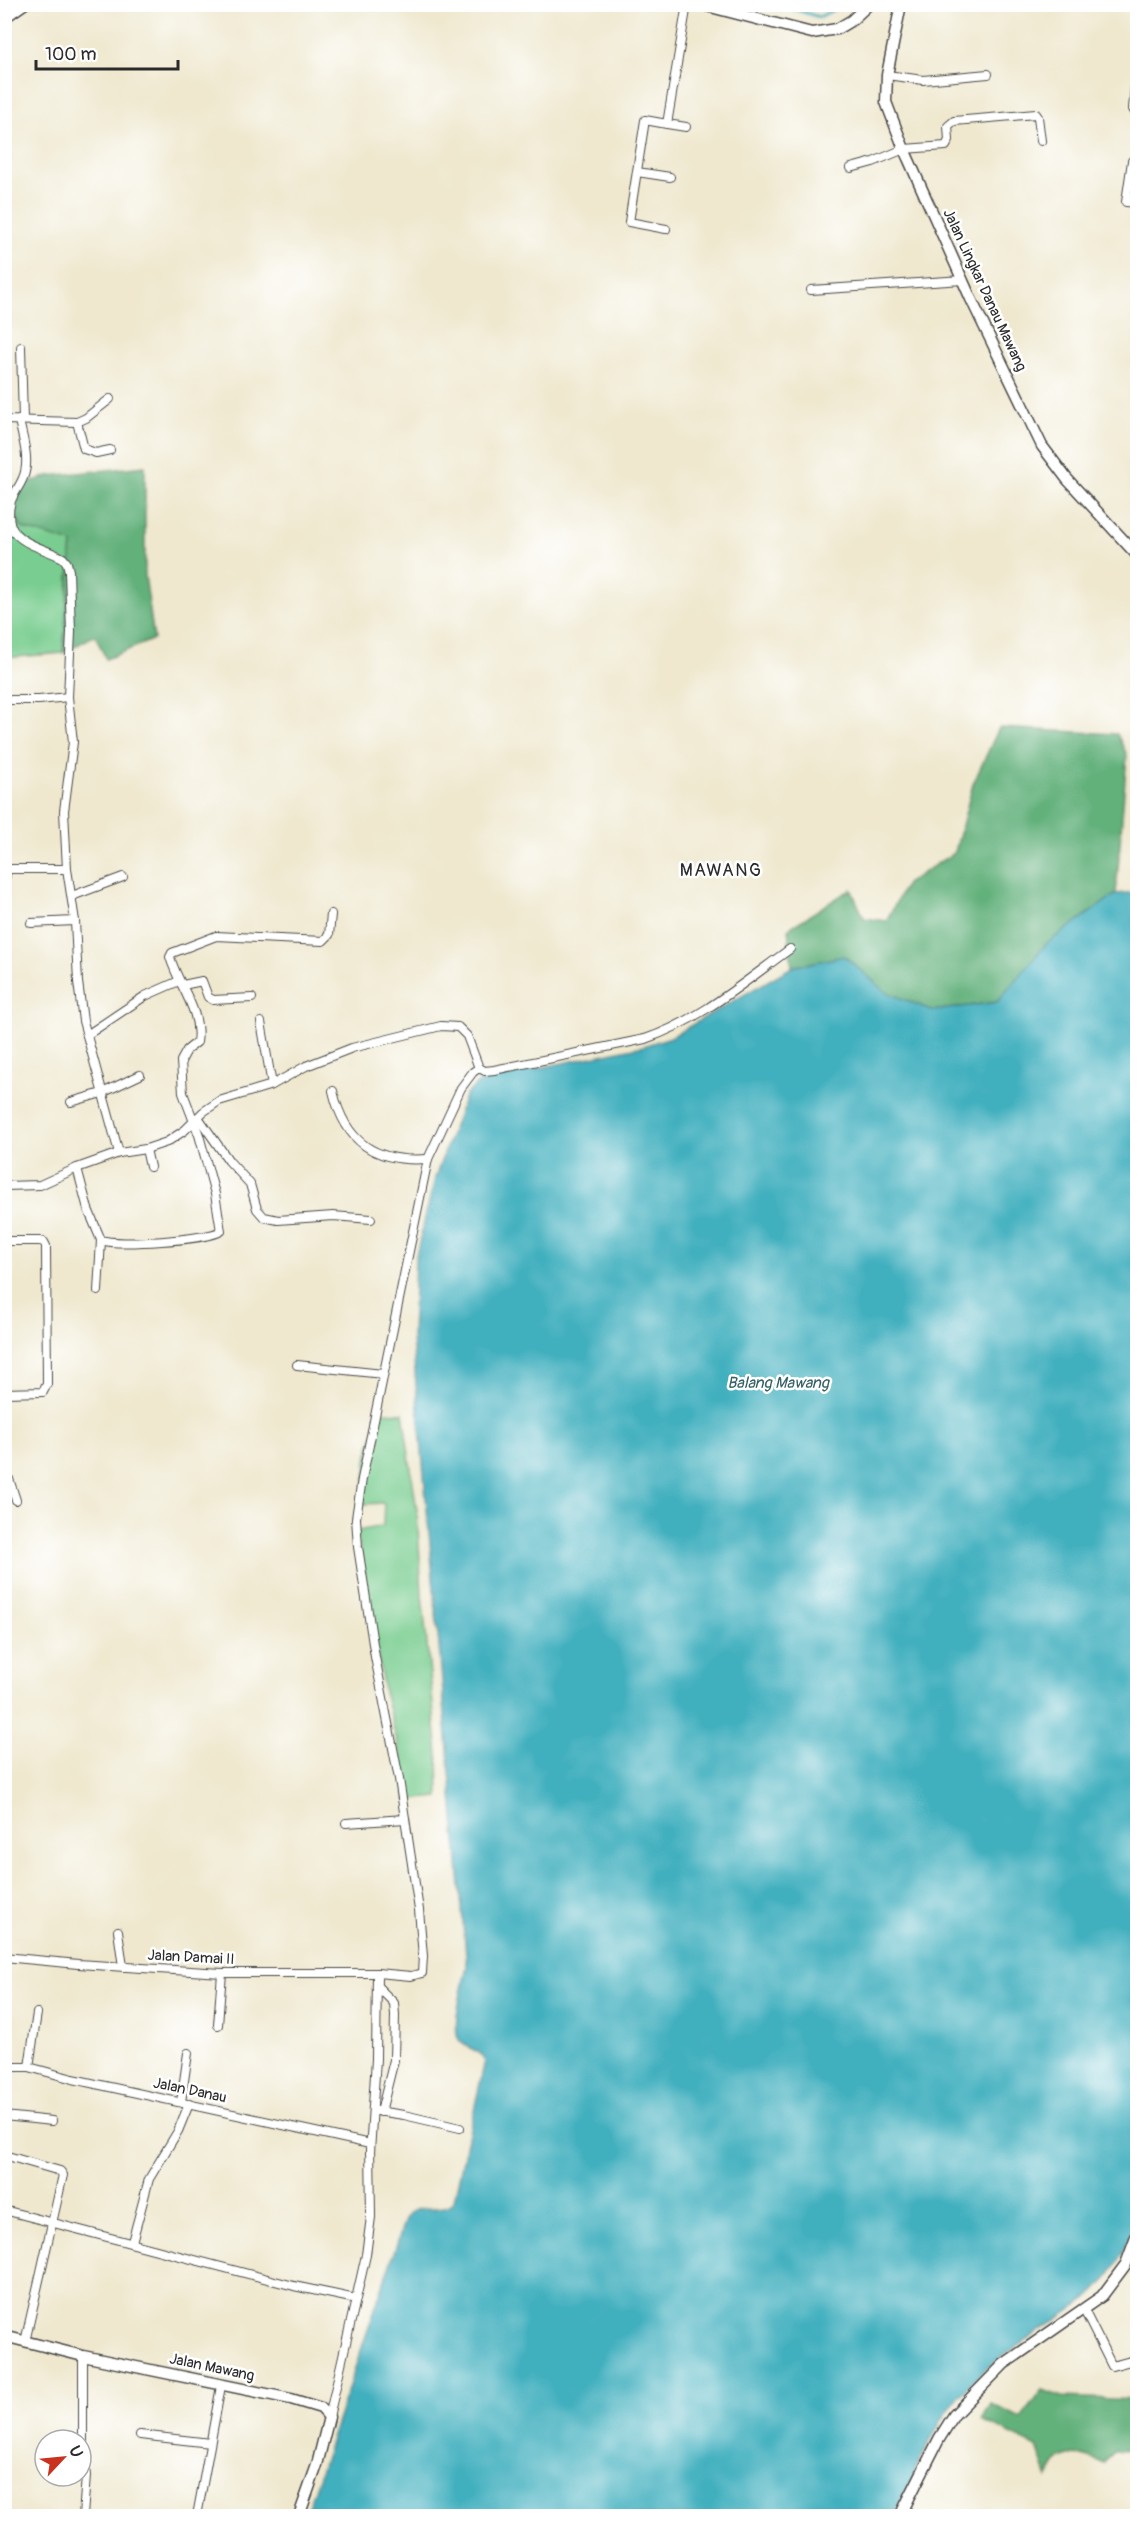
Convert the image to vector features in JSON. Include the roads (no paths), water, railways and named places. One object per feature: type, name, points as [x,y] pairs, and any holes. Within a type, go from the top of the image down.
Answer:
[{"type":"street","points":[[4,18],[24,4]]},
{"type":"street","points":[[667,124],[687,4]]},
{"type":"street","points":[[699,4],[812,33],[837,29],[852,20],[869,4]]},
{"type":"street","name":"Jalan Lingkar Danau Mawang","points":[[901,4],[887,75],[886,102],[904,149],[1042,446],[1067,479],[1137,556]]},
{"type":"street","points":[[1137,58],[1133,109],[1137,117]]},
{"type":"street","points":[[887,75],[923,81],[988,74]]},
{"type":"street","points":[[851,168],[904,149],[946,146],[949,140],[948,126],[954,121],[1032,113],[1038,117],[1041,141]]},
{"type":"street","points":[[666,229],[629,222],[645,120],[686,127]]},
{"type":"street","points":[[1136,159],[1126,202],[1137,203]]},
{"type":"street","points":[[637,172],[670,177]]},
{"type":"street","points":[[811,290],[963,280]]},
{"type":"street","points":[[21,347],[21,420],[25,472],[10,504],[8,525],[16,537],[51,552],[67,563],[71,632],[68,697],[73,742],[64,811],[67,869],[75,921],[78,982],[87,1035],[118,1153]]},
{"type":"street","points":[[4,420],[77,422],[86,418],[110,399]]},
{"type":"street","points":[[77,422],[84,449],[96,453],[110,450]]},
{"type":"street","points":[[4,700],[68,697]]},
{"type":"street","points":[[4,885],[6,869],[67,869]]},
{"type":"street","points":[[72,896],[123,877]]},
{"type":"street","points":[[101,1240],[144,1242],[190,1238],[221,1231],[215,1194],[196,1120],[183,1093],[181,1061],[187,1050],[195,1045],[198,1036],[192,1006],[171,957],[172,953],[202,939],[227,935],[323,940],[328,935],[331,914]]},
{"type":"street","points":[[31,923],[75,921]]},
{"type":"street","points":[[4,1186],[40,1185],[118,1153],[146,1149],[167,1142],[219,1101],[272,1085],[328,1056],[441,1026],[458,1027],[463,1030],[479,1068],[485,1071],[662,1034],[700,1014],[790,949]]},
{"type":"street","points":[[87,1035],[145,996],[181,983],[202,981],[208,997],[213,1000],[252,998]]},
{"type":"street","points":[[261,1022],[272,1085]]},
{"type":"street","points":[[346,1823],[405,1819],[375,1657],[358,1547],[356,1518],[383,1374],[428,1159],[461,1088],[479,1068]]},
{"type":"street","points":[[70,1102],[102,1093],[140,1075]]},
{"type":"street","points":[[333,1091],[337,1109],[346,1126],[367,1148],[407,1160],[428,1159]]},
{"type":"street","points":[[196,1120],[248,1180],[257,1209],[264,1216],[278,1220],[333,1216],[371,1219]]},
{"type":"street","points":[[146,1149],[150,1167]]},
{"type":"street","points":[[77,1168],[88,1209],[101,1240],[98,1291]]},
{"type":"street","points":[[4,1241],[42,1241],[46,1246],[46,1388],[43,1392],[38,1393],[5,1393],[4,1370]]},
{"type":"street","points":[[297,1365],[383,1374]]},
{"type":"street","points":[[4,1464],[16,1500]]},
{"type":"street","name":"Jalan Damai II","points":[[4,1957],[222,1973],[377,1973],[416,1976],[422,1973],[423,1966],[419,1910],[405,1819]]},
{"type":"street","points":[[118,1931],[123,1967]]},
{"type":"street","points":[[218,2025],[222,1973]]},
{"type":"street","points":[[377,1973],[377,2111]]},
{"type":"street","points":[[299,2517],[317,2465],[366,2255],[371,2217],[370,2148],[377,2111],[394,2060],[394,2003],[377,1986]]},
{"type":"street","points":[[29,2067],[37,2013]]},
{"type":"street","points":[[132,2242],[149,2179],[178,2131],[185,2103],[188,2053]]},
{"type":"street","name":"Jalan Danau","points":[[4,2067],[29,2067],[370,2148]]},
{"type":"street","points":[[377,2111],[457,2127]]},
{"type":"street","points":[[4,2116],[52,2121]]},
{"type":"street","points":[[4,2155],[61,2172],[62,2180],[25,2342]]},
{"type":"street","points":[[4,2210],[294,2286],[356,2299]]},
{"type":"street","points":[[900,2517],[933,2449],[954,2415],[1004,2364],[1102,2296],[1115,2282],[1126,2264],[1137,2232]]},
{"type":"street","points":[[1084,2310],[1112,2366],[1137,2359]]},
{"type":"street","name":"Jalan Mawang","points":[[4,2336],[83,2356],[308,2404],[325,2410],[329,2417]]},
{"type":"street","points":[[83,2356],[83,2445],[86,2476],[83,2517]]},
{"type":"street","points":[[197,2517],[221,2386]]},
{"type":"street","points":[[140,2435],[210,2443]]},
{"type":"water","name":"Balang Mawang","points":[[1137,892],[1138,2214],[1121,2256],[1095,2292],[1014,2348],[969,2385],[936,2431],[894,2516],[305,2516],[406,2217],[417,2209],[444,2207],[454,2200],[485,2061],[481,2054],[460,2041],[456,2027],[467,1966],[412,1338],[415,1259],[435,1178],[465,1096],[477,1084],[492,1078],[643,1046],[671,1037],[792,967],[844,956],[886,992],[933,1011],[997,1002],[1046,944],[1116,894]]},
{"type":"waterway","points":[[778,4],[819,17],[845,4]]},
{"type":"district","name":"MAWANG","points":[[721,870]]}]
